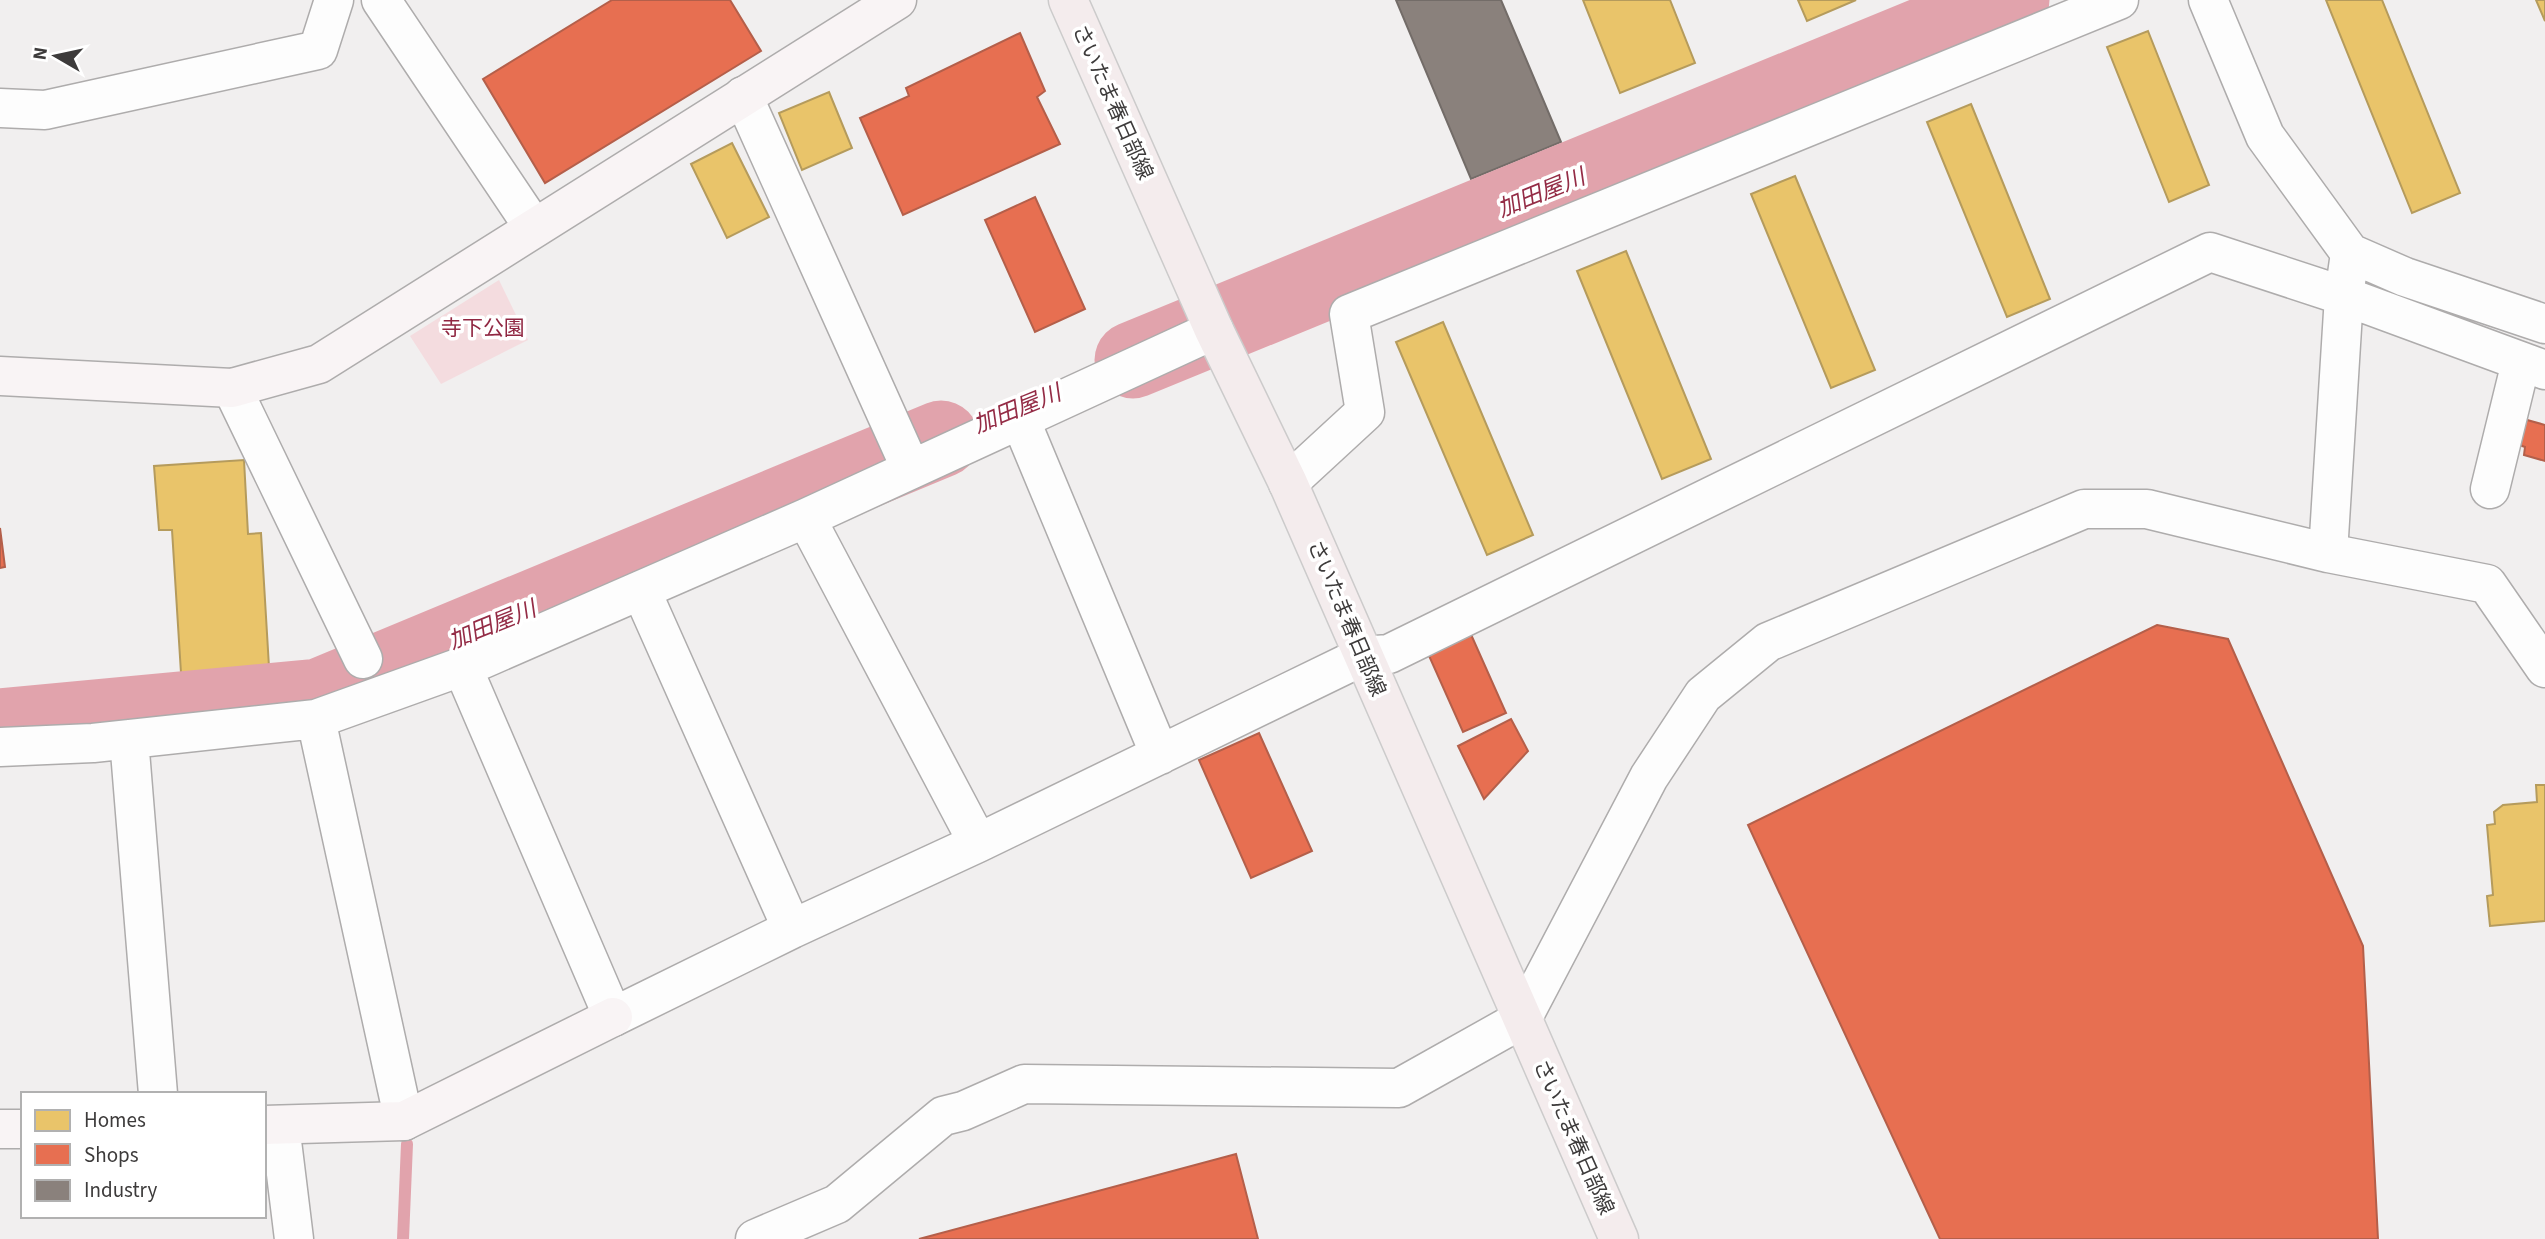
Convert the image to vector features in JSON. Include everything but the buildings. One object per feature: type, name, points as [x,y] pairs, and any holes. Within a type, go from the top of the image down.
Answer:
[{"type":"main road","name":"さいたま春日部線","points":[[1068,0],[1214,330],[1288,483],[1619,1239]]},
{"type":"street","points":[[0,108],[45,110],[318,50],[334,0]]},
{"type":"street","points":[[381,0],[534,228]]},
{"type":"street","points":[[0,376],[232,388],[319,364],[897,0]]},
{"type":"street","points":[[1288,483],[1365,412],[1349,314],[2119,0]]},
{"type":"street","points":[[2208,0],[2265,136],[2350,253],[2405,277],[2545,324]]},
{"type":"street","points":[[743,96],[911,469]]},
{"type":"street","points":[[294,1239],[272,1125],[404,1121],[792,929],[978,844],[1363,656],[1389,654],[2210,252],[2344,296],[2533,366],[2490,489]]},
{"type":"street","points":[[2328,553],[2344,296],[2350,253]]},
{"type":"street","points":[[0,747],[129,739],[316,719],[462,666],[641,590],[806,518],[1214,330]]},
{"type":"street","points":[[232,388],[363,659]]},
{"type":"street","points":[[1020,419],[1160,755]]},
{"type":"street","points":[[755,1239],[837,1204],[943,1116],[963,1111],[1024,1084],[1399,1088],[1522,1019],[1649,778],[1703,695],[1768,642],[2084,509],[2147,509],[2328,553],[2487,584],[2545,668]]},
{"type":"street","points":[[806,518],[978,844]]},
{"type":"street","points":[[641,590],[792,929]]},
{"type":"street","points":[[462,666],[613,1017]]},
{"type":"street","points":[[316,719],[404,1121]]},
{"type":"street","points":[[129,739],[158,1092]]},
{"type":"street","points":[[0,1129],[21,1129]]},
{"type":"green space","name":"寺下公園","points":[[499,280],[528,340],[441,384],[410,336]]},
{"type":"waterway","name":"加田屋川","points":[[1133,360],[2011,0]]},
{"type":"waterway","name":"加田屋川","points":[[0,727],[319,697],[941,439]]},
{"type":"waterway","points":[[403,1239],[407,1144]]}]
